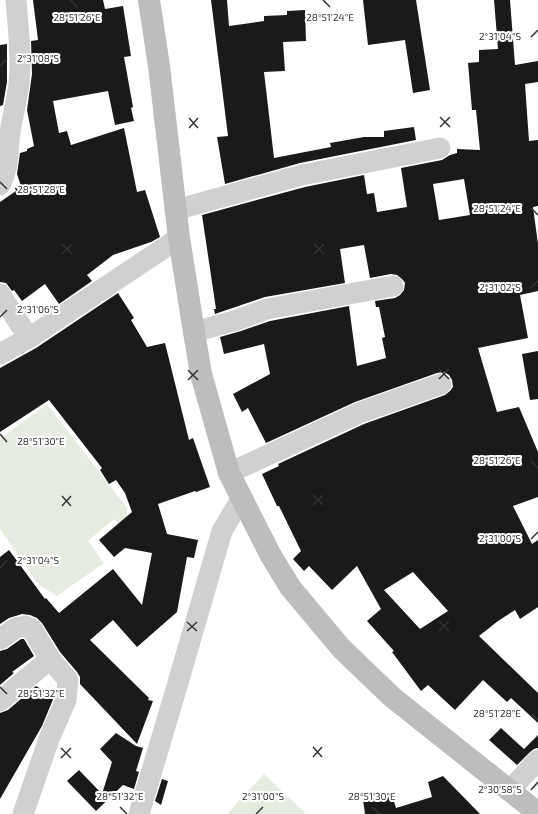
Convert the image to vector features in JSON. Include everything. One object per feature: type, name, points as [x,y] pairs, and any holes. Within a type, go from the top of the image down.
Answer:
[{"type":"street","points":[[0,185],[4,177],[9,157],[10,134],[19,83],[20,57],[16,0]]},
{"type":"street","points":[[149,0],[159,66],[178,238],[201,374],[229,473],[241,499],[290,588],[341,648],[392,697],[538,813]]},
{"type":"street","points":[[175,210],[302,175],[440,148]]},
{"type":"street","points":[[0,354],[28,338],[178,238]]},
{"type":"street","points":[[194,332],[237,320],[267,309],[393,286]]},
{"type":"street","points":[[0,294],[28,338]]},
{"type":"street","points":[[229,473],[359,413],[441,384]]},
{"type":"street","points":[[139,814],[222,531],[241,499]]},
{"type":"street","points":[[0,639],[16,628],[24,626],[32,629],[50,659],[68,680],[66,700],[49,739],[23,814]]},
{"type":"street","points":[[0,701],[50,659]]},
{"type":"street","points":[[509,791],[538,760]]},
{"type":"shaded area","points":[[47,404],[127,508],[127,534],[114,519],[88,541],[104,563],[57,596],[39,585],[0,529],[0,439]]},
{"type":"shaded area","points":[[264,774],[306,814],[227,814]]},
{"type":"building","points":[[33,0],[103,0],[105,9],[123,6],[131,56],[124,57],[134,121],[115,125],[108,91],[53,101],[59,133],[67,131],[71,145],[124,128],[137,192],[145,190],[160,237],[151,242],[113,255],[87,275],[92,281],[59,304],[45,284],[22,301],[14,290],[12,291],[6,283],[0,282],[0,202],[16,191],[15,188],[21,186],[17,174],[20,153],[27,151],[27,149],[34,146],[27,110],[32,74],[31,41],[38,40]]},
{"type":"building","points":[[211,0],[227,0],[229,26],[264,21],[264,16],[287,15],[287,11],[305,10],[306,41],[283,42],[285,71],[264,72],[274,158],[331,147],[330,143],[364,137],[384,137],[384,131],[414,127],[416,140],[300,163],[225,184],[217,137],[228,136]]},
{"type":"building","points":[[363,0],[416,0],[430,90],[413,93],[405,40],[368,45]]},
{"type":"building","points":[[494,0],[510,0],[515,65],[538,61],[538,82],[525,84],[529,141],[538,140],[538,206],[533,207],[538,244],[538,291],[520,295],[528,338],[478,348],[497,412],[519,407],[538,452],[538,497],[513,506],[532,544],[538,540],[538,607],[520,619],[515,610],[479,636],[538,693],[538,723],[511,698],[507,702],[483,680],[455,710],[428,685],[421,691],[392,652],[394,651],[367,621],[381,609],[357,566],[332,590],[309,566],[304,571],[293,559],[301,551],[262,474],[279,466],[278,464],[364,424],[445,395],[453,387],[452,380],[449,375],[444,372],[437,373],[355,402],[266,443],[248,408],[242,412],[233,394],[270,374],[264,344],[224,354],[220,337],[270,321],[349,306],[357,366],[386,358],[382,338],[385,337],[379,307],[376,307],[375,301],[395,298],[400,295],[404,290],[405,283],[397,275],[391,274],[370,278],[364,245],[340,249],[345,283],[265,297],[215,314],[214,309],[216,309],[202,215],[305,187],[364,175],[367,194],[374,193],[377,212],[407,207],[401,168],[442,160],[457,153],[457,149],[480,150],[476,110],[472,110],[468,63],[479,62],[479,50],[498,49]],"holes":[[[464,179],[470,215],[439,220],[433,184]],[[413,572],[448,611],[420,629],[384,590]]]},
{"type":"building","points":[[7,44],[7,82],[3,105],[0,106],[0,45]]},
{"type":"building","points":[[118,293],[134,318],[131,320],[147,347],[165,343],[189,440],[193,438],[210,487],[158,504],[167,534],[198,540],[194,558],[187,557],[177,612],[137,647],[113,620],[90,640],[149,698],[148,700],[153,701],[137,744],[80,684],[80,677],[77,672],[60,652],[42,623],[37,618],[22,614],[9,618],[0,624],[0,557],[9,550],[45,599],[46,598],[59,613],[113,569],[142,605],[152,553],[125,548],[114,557],[99,540],[132,512],[125,493],[116,480],[109,484],[100,470],[102,468],[49,400],[0,432],[0,368],[36,348]]},
{"type":"building","points":[[538,351],[538,399],[530,400],[522,354]]},
{"type":"building","points":[[21,639],[24,639],[34,656],[12,672],[14,673],[0,685],[0,651],[7,649]]},
{"type":"building","points":[[36,686],[54,697],[42,726],[0,799],[0,713],[8,710]]},
{"type":"building","points":[[501,728],[524,749],[538,735],[538,748],[530,752],[517,765],[489,740]]},
{"type":"building","points":[[116,733],[136,746],[143,748],[136,771],[139,772],[134,789],[123,785],[96,811],[67,781],[79,770],[102,794],[112,762],[100,749]]},
{"type":"building","points":[[443,776],[480,814],[365,814],[363,800],[392,795],[396,808],[432,797],[428,782]]},
{"type":"building","points":[[162,779],[168,781],[161,805],[155,801]]}]
